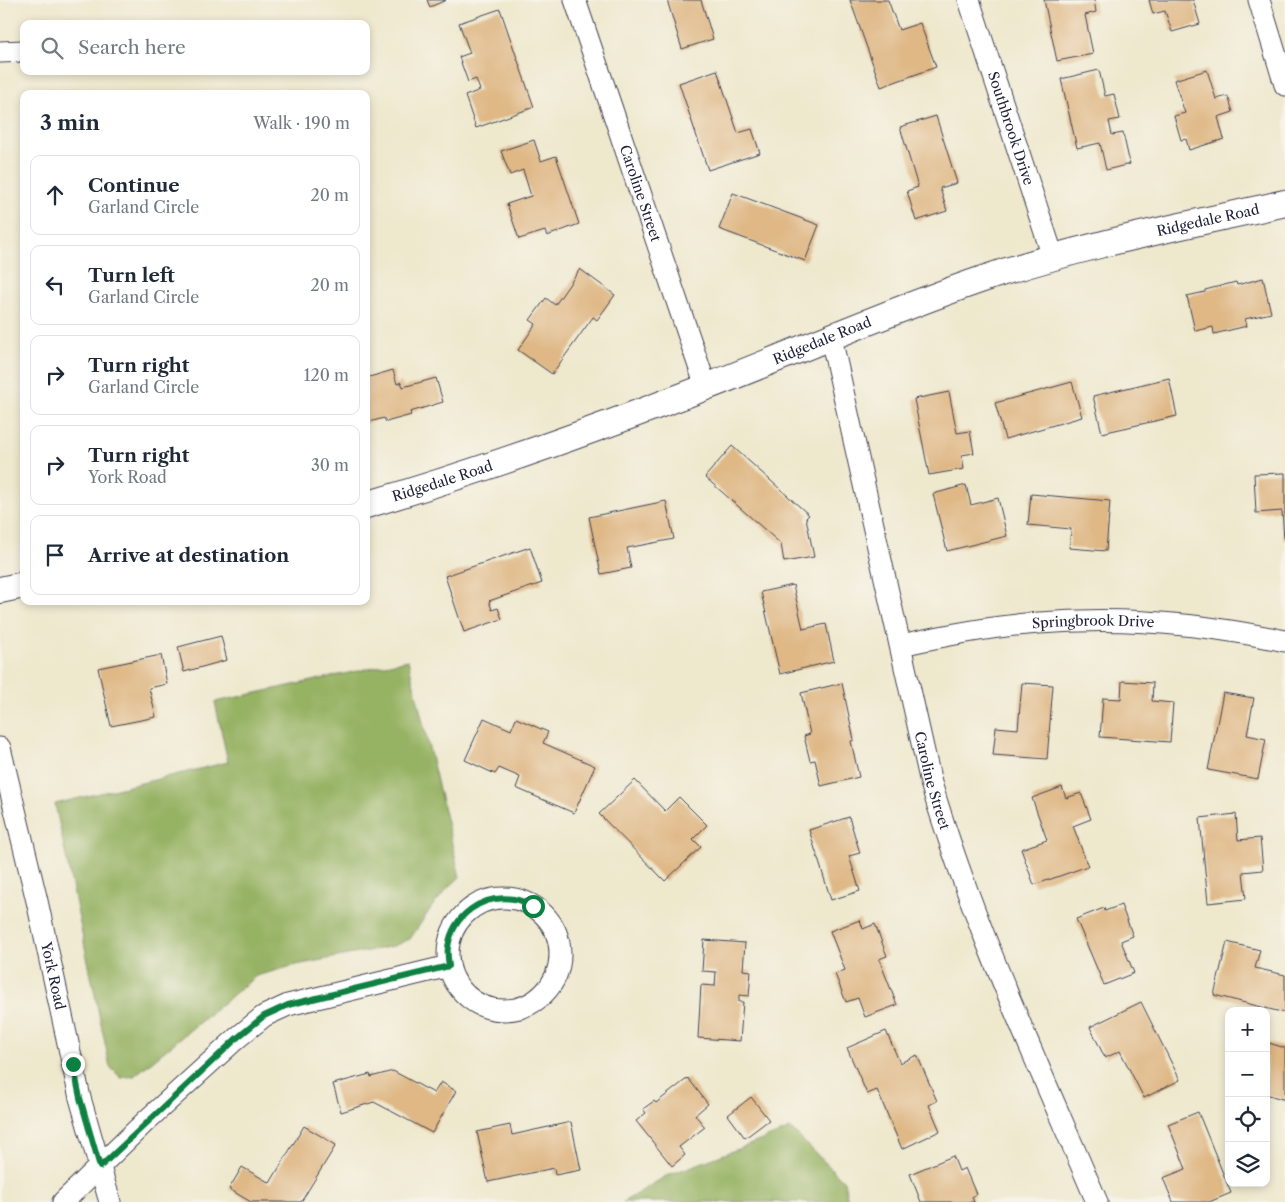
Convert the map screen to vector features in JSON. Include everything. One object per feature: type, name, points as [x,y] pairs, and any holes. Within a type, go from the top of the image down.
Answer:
[{"type":"street","name":"Caroline Street","points":[[575,0],[706,387]]},
{"type":"street","name":"Southbrook Drive","points":[[969,0],[1054,257]]},
{"type":"street","points":[[1259,0],[1285,84]]},
{"type":"street","points":[[0,52],[20,51]]},
{"type":"street","name":"Ridgedale Road","points":[[370,504],[420,489],[596,428],[831,338],[902,308],[953,290],[1054,257],[1285,203]]},
{"type":"street","name":"Caroline Street","points":[[831,338],[932,783],[946,832],[974,909],[1008,993],[1097,1202]]},
{"type":"street","points":[[0,590],[20,586]]},
{"type":"street","name":"Springbrook Drive","points":[[901,644],[986,628],[1097,620],[1198,627],[1285,641]]},
{"type":"street","name":"York Road","points":[[0,748],[37,901],[80,1098],[110,1202]]},
{"type":"street","points":[[497,898],[515,899],[533,906],[547,918],[557,934],[560,953],[558,971],[549,987],[536,1000],[520,1008],[501,1010],[484,1006],[468,997],[456,983],[449,966],[448,948],[453,930],[464,914],[479,903],[497,898]]},
{"type":"street","points":[[63,1202],[237,1038],[264,1016],[288,1005],[449,966]]},
{"type":"green space","points":[[408,660],[460,877],[431,908],[410,939],[394,946],[296,965],[256,976],[134,1076],[121,1078],[110,1067],[55,804],[228,762],[215,702]]},
{"type":"green space","points":[[791,1129],[844,1181],[848,1202],[623,1202],[666,1176]]},
{"type":"building","points":[[427,0],[446,0],[430,7]]},
{"type":"building","points":[[667,0],[701,0],[713,39],[682,49]]},
{"type":"building","points":[[850,0],[888,0],[899,30],[920,23],[936,67],[881,87]]},
{"type":"building","points":[[1044,0],[1094,0],[1096,12],[1085,15],[1093,54],[1057,61]]},
{"type":"building","points":[[1149,0],[1193,0],[1200,24],[1172,32],[1165,11],[1153,14]]},
{"type":"building","points":[[500,9],[534,107],[476,128],[465,96],[480,90],[476,79],[468,82],[459,57],[470,53],[459,23]]},
{"type":"building","points":[[717,70],[738,133],[752,129],[760,153],[708,170],[679,83]]},
{"type":"building","points":[[1099,70],[1105,96],[1114,94],[1120,119],[1109,121],[1112,135],[1123,133],[1130,164],[1106,170],[1100,143],[1077,148],[1061,79]]},
{"type":"building","points":[[1207,70],[1216,99],[1228,96],[1233,112],[1218,117],[1224,139],[1189,150],[1186,139],[1181,140],[1174,116],[1185,113],[1174,80]]},
{"type":"building","points":[[936,116],[957,183],[940,188],[947,211],[916,221],[907,191],[918,187],[900,127]]},
{"type":"building","points":[[534,140],[541,161],[556,156],[579,224],[547,236],[545,231],[519,239],[507,204],[531,196],[523,170],[510,175],[501,151]]},
{"type":"building","points":[[733,193],[819,225],[805,261],[719,229]]},
{"type":"building","points":[[580,269],[615,295],[597,320],[593,317],[552,374],[518,350],[536,324],[530,320],[546,298],[555,305]]},
{"type":"building","points":[[1263,278],[1271,313],[1245,319],[1247,326],[1214,334],[1213,327],[1195,331],[1187,296],[1236,282],[1237,285]]},
{"type":"building","points":[[393,370],[397,384],[401,382],[403,387],[436,378],[443,402],[410,412],[411,415],[386,422],[384,418],[370,422],[370,377]]},
{"type":"building","points":[[1169,378],[1177,416],[1102,433],[1093,396]]},
{"type":"building","points":[[1072,382],[1082,417],[1005,439],[995,403]]},
{"type":"building","points":[[949,392],[957,433],[970,431],[974,453],[962,455],[964,469],[929,475],[914,399]]},
{"type":"building","points":[[732,446],[809,515],[806,518],[814,557],[784,562],[781,544],[705,477]]},
{"type":"building","points":[[1285,473],[1284,540],[1282,511],[1256,513],[1254,474]]},
{"type":"building","points":[[966,485],[971,505],[998,498],[1007,536],[947,551],[933,494]]},
{"type":"building","points":[[1031,494],[1110,501],[1106,551],[1069,548],[1071,529],[1028,525]]},
{"type":"building","points":[[666,501],[674,539],[627,548],[631,568],[601,574],[589,517]]},
{"type":"building","points":[[530,547],[542,583],[489,601],[492,610],[498,608],[502,619],[464,632],[445,576]]},
{"type":"building","points":[[793,585],[803,629],[826,624],[834,661],[780,674],[761,592]]},
{"type":"building","points":[[221,636],[227,660],[184,672],[178,647]]},
{"type":"building","points":[[161,655],[167,684],[149,688],[156,717],[111,726],[98,668]]},
{"type":"building","points":[[1122,681],[1153,683],[1152,701],[1173,703],[1170,742],[1100,737],[1103,698],[1121,699]]},
{"type":"building","points":[[842,683],[854,740],[851,741],[859,777],[821,786],[815,760],[810,761],[804,736],[810,734],[801,693]]},
{"type":"building","points":[[1022,683],[1053,685],[1047,759],[993,755],[996,727],[1018,729]]},
{"type":"building","points":[[1223,693],[1254,698],[1247,735],[1266,739],[1258,779],[1208,770]]},
{"type":"building","points":[[484,718],[511,730],[516,718],[548,732],[543,743],[595,766],[574,813],[516,788],[520,777],[499,768],[495,774],[465,760]]},
{"type":"building","points":[[635,780],[665,811],[679,797],[707,825],[693,839],[701,847],[665,881],[599,814]]},
{"type":"building","points":[[1062,787],[1066,798],[1081,793],[1091,819],[1073,826],[1088,866],[1034,885],[1021,849],[1047,840],[1032,798]]},
{"type":"building","points":[[1236,814],[1238,840],[1260,838],[1263,870],[1243,872],[1246,899],[1208,903],[1200,818]]},
{"type":"building","points":[[849,817],[860,853],[849,856],[860,891],[831,900],[809,830]]},
{"type":"building","points":[[1121,905],[1133,936],[1121,941],[1134,973],[1104,985],[1076,919],[1104,908],[1105,911]]},
{"type":"building","points":[[860,920],[863,929],[875,924],[887,956],[879,959],[897,1005],[865,1017],[858,998],[846,1002],[835,974],[845,970],[830,931]]},
{"type":"building","points":[[704,940],[745,943],[743,970],[751,971],[749,996],[739,995],[739,1002],[743,1002],[740,1041],[698,1038],[701,985],[715,986],[716,972],[702,971]]},
{"type":"building","points":[[1227,942],[1260,950],[1255,968],[1285,975],[1285,1013],[1270,1009],[1270,1007],[1261,1007],[1214,995]]},
{"type":"building","points":[[1141,1002],[1180,1080],[1144,1098],[1120,1051],[1105,1058],[1090,1027]]},
{"type":"building","points":[[886,1031],[900,1063],[917,1055],[937,1101],[929,1105],[940,1131],[902,1149],[877,1090],[867,1094],[847,1048]]},
{"type":"building","points":[[1270,1043],[1285,1048],[1285,1100],[1270,1095]]},
{"type":"building","points":[[393,1071],[434,1093],[441,1082],[456,1091],[432,1133],[374,1102],[341,1112],[333,1084],[370,1074],[371,1077]]},
{"type":"building","points":[[688,1078],[708,1104],[695,1115],[705,1127],[679,1147],[685,1155],[672,1166],[636,1121],[646,1113],[643,1109],[654,1101],[656,1103]]},
{"type":"building","points":[[751,1097],[769,1120],[745,1138],[728,1115]]},
{"type":"building","points":[[1198,1112],[1225,1178],[1225,1187],[1229,1187],[1231,1193],[1209,1202],[1173,1202],[1163,1178],[1186,1169],[1168,1124]]},
{"type":"building","points":[[571,1122],[581,1170],[555,1175],[554,1168],[488,1182],[477,1132],[510,1125],[512,1135]]},
{"type":"building","points":[[304,1126],[336,1145],[301,1202],[251,1202],[229,1189],[242,1167],[270,1183]]},
{"type":"building","points":[[953,1156],[959,1171],[965,1168],[976,1194],[972,1197],[974,1202],[921,1202],[910,1174]]},
{"type":"route","points":[[73,1064],[80,1098],[100,1167],[146,1121],[237,1038],[264,1016],[288,1005],[449,966],[448,948],[453,930],[464,914],[479,903],[497,898],[515,899],[533,906]]}]
